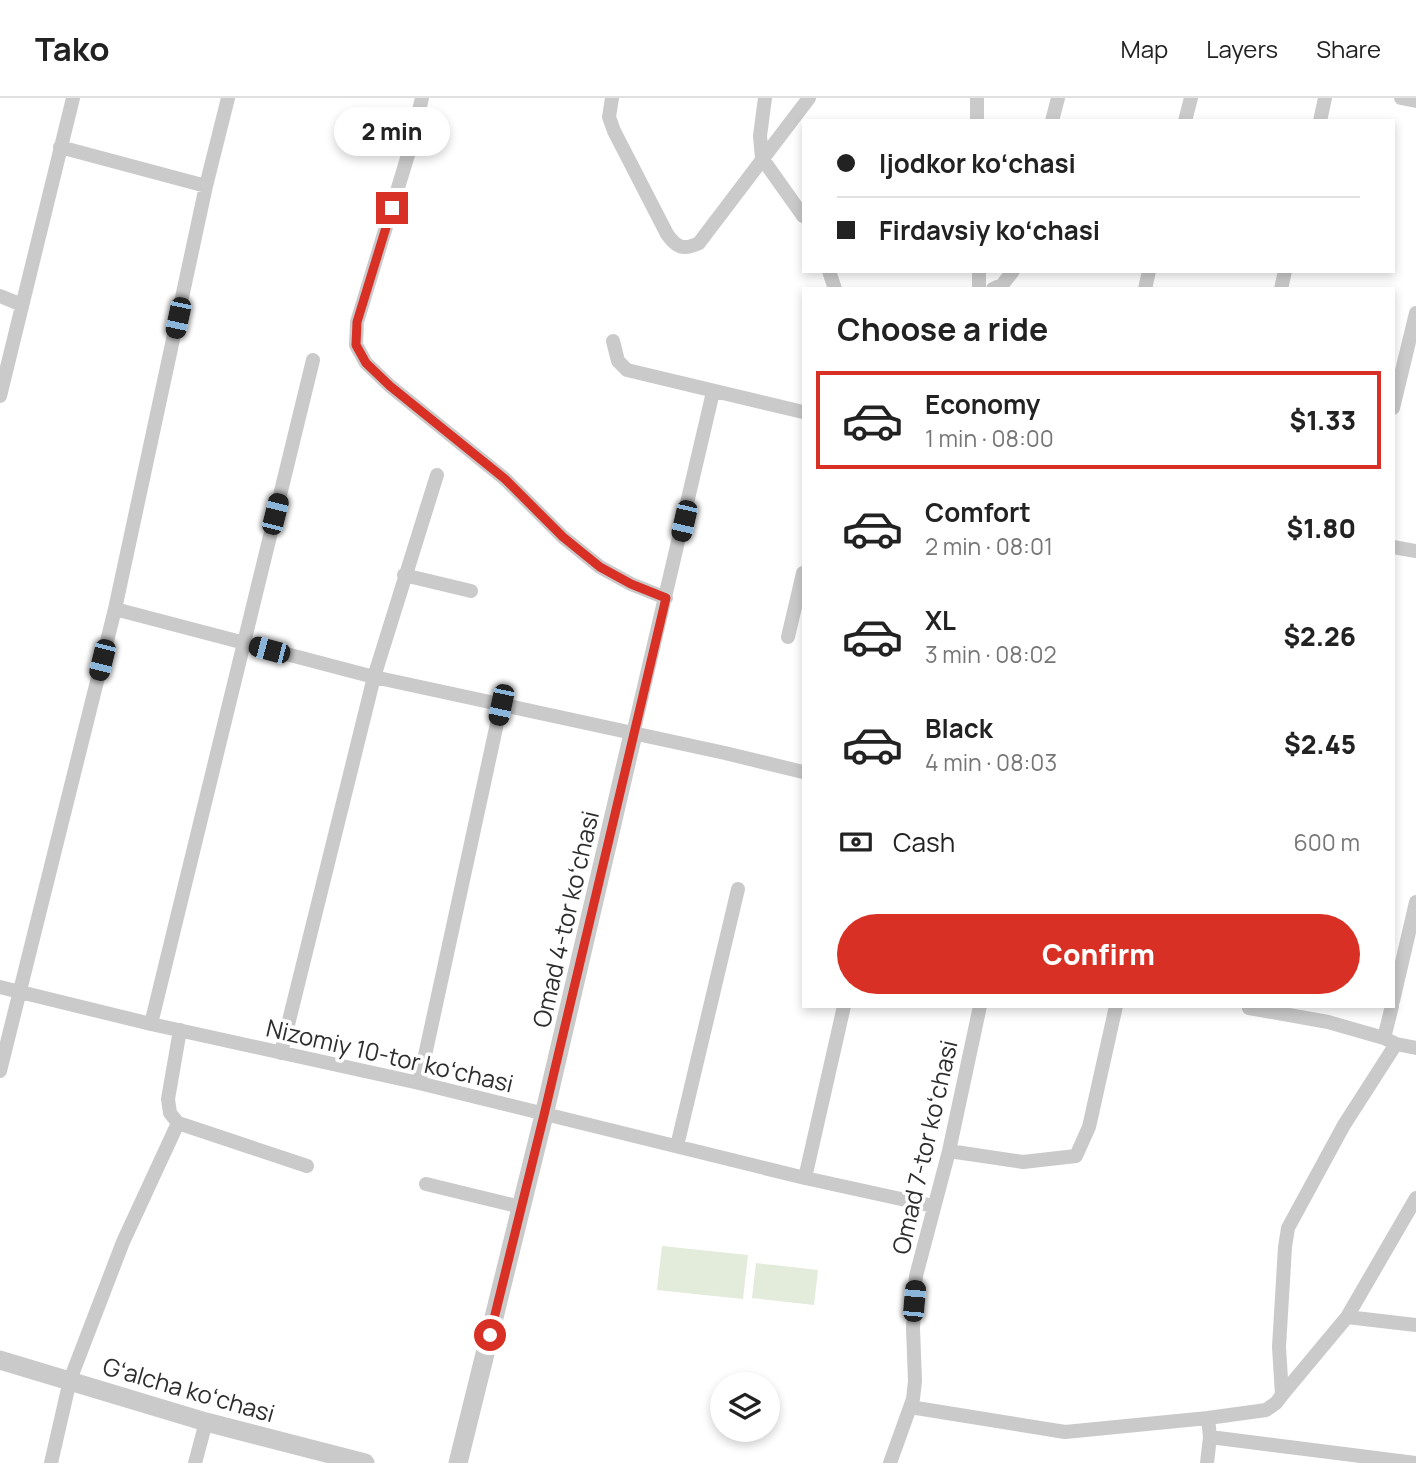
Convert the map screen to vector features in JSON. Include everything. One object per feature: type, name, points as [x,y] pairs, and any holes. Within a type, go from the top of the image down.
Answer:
[{"type":"street","points":[[0,396],[73,98]]},
{"type":"street","points":[[0,1071],[115,609],[206,186],[228,98]]},
{"type":"street","points":[[422,98],[408,155],[357,322],[356,345],[366,363],[390,386],[505,479],[572,544],[600,567],[631,584],[666,598]]},
{"type":"street","points":[[612,98],[609,117],[614,131],[675,245],[684,248],[698,243],[808,98]]},
{"type":"street","points":[[765,98],[760,136],[762,158],[802,215]]},
{"type":"street","points":[[977,98],[977,119]]},
{"type":"street","points":[[1053,119],[1058,98]]},
{"type":"street","points":[[1186,119],[1191,98]]},
{"type":"street","points":[[1320,119],[1325,98]]},
{"type":"street","points":[[1401,98],[1416,101]]},
{"type":"street","points":[[60,147],[206,186]]},
{"type":"street","points":[[998,287],[1011,273]]},
{"type":"street","points":[[0,296],[22,305]]},
{"type":"street","points":[[1395,400],[1416,313]]},
{"type":"street","points":[[614,341],[618,361],[624,368],[802,412]]},
{"type":"street","points":[[151,1024],[313,360]]},
{"type":"street","points":[[633,734],[713,392]]},
{"type":"street","points":[[281,1053],[374,677],[437,475]]},
{"type":"street","points":[[1395,547],[1416,551]]},
{"type":"street","points":[[404,575],[471,591]]},
{"type":"street","points":[[788,637],[802,577]]},
{"type":"street","points":[[115,609],[374,677],[802,772]]},
{"type":"street","points":[[419,1083],[501,705]]},
{"type":"street","name":"Omad 4-tor koʻchasi","points":[[458,1463],[544,1115],[633,734]]},
{"type":"street","points":[[677,1146],[738,890]]},
{"type":"street","points":[[1395,991],[1416,902]]},
{"type":"street","name":"Nizomiy 10-tor koʻchasi","points":[[0,987],[151,1024],[419,1083],[805,1178],[933,1206]]},
{"type":"street","points":[[805,1178],[844,1008]]},
{"type":"street","name":"Omad 7-tor koʻchasi","points":[[890,1463],[911,1407],[915,1381],[913,1328],[916,1276],[949,1151],[980,1008]]},
{"type":"street","points":[[949,1151],[1023,1162],[1076,1156],[1089,1127],[1116,1008]]},
{"type":"street","points":[[1249,1008],[1328,1022],[1416,1048]]},
{"type":"street","points":[[1282,1395],[1279,1347],[1284,1247],[1288,1228],[1390,1041],[1392,1008]]},
{"type":"street","points":[[180,1030],[168,1099],[170,1113],[178,1123],[307,1166]]},
{"type":"street","points":[[51,1463],[70,1380],[123,1242],[178,1123]]},
{"type":"street","points":[[426,1184],[521,1206]]},
{"type":"street","points":[[911,1407],[1065,1432],[1266,1410],[1276,1403],[1347,1317],[1416,1198]]},
{"type":"street","points":[[1347,1317],[1416,1325]]},
{"type":"street","name":"Gʻalcha koʻchasi","points":[[0,1360],[206,1422],[365,1463]]},
{"type":"street","points":[[1207,1463],[1210,1437],[1208,1418]]},
{"type":"street","points":[[195,1463],[206,1422]]},
{"type":"street","points":[[1210,1437],[1416,1463]]},
{"type":"green space","points":[[662,1246],[748,1255],[743,1299],[657,1290]]},
{"type":"green space","points":[[756,1263],[818,1270],[814,1305],[752,1298]]},
{"type":"route","points":[[392,208],[357,322],[356,345],[366,363],[390,386],[505,479],[563,537],[600,567],[631,584],[666,598],[490,1335]]}]
